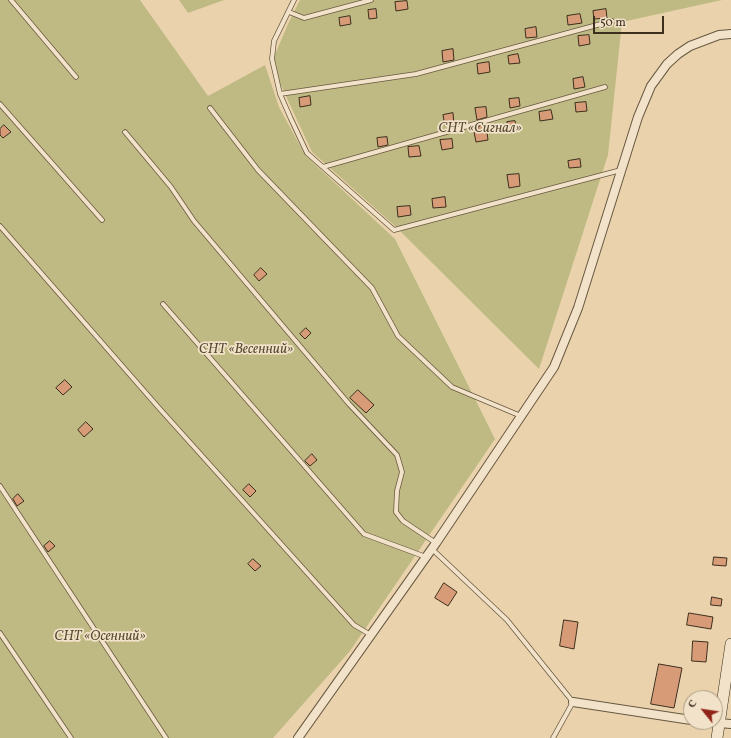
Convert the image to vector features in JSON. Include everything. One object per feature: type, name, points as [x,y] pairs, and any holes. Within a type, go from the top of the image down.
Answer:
[{"type":"main road","points":[[717,738],[726,724],[731,644]]},
{"type":"street","points":[[298,738],[426,558],[522,416],[557,361],[578,308],[638,117],[651,86],[667,64],[690,46],[719,35],[731,34]]},
{"type":"street","points":[[573,702],[683,719]]},
{"type":"lane","points":[[11,0],[76,77]]},
{"type":"lane","points":[[294,0],[274,42],[272,59],[280,94],[308,153],[394,230],[621,170]]},
{"type":"lane","points":[[289,12],[304,18],[371,0]]},
{"type":"lane","points":[[280,94],[416,74],[612,21]]},
{"type":"lane","points":[[323,167],[604,86]]},
{"type":"lane","points":[[0,104],[102,220]]},
{"type":"lane","points":[[210,108],[258,170],[372,288],[398,336],[452,387],[522,416]]},
{"type":"lane","points":[[125,132],[171,187],[194,221],[333,386],[397,455],[402,472],[397,491],[396,512],[403,521],[434,546],[507,620],[573,702],[552,738]]},
{"type":"lane","points":[[0,226],[159,408],[354,625],[371,635]]},
{"type":"lane","points":[[162,304],[364,534],[426,558]]},
{"type":"lane","points":[[0,486],[166,738]]},
{"type":"lane","points":[[0,633],[71,738]]},
{"type":"green space","name":"СНТ «Весенний»","points":[[0,0],[140,0],[208,96],[265,65],[279,107],[305,155],[395,239],[495,439],[350,651],[273,738],[0,738]]},
{"type":"green space","points":[[179,0],[224,0],[188,13]]},
{"type":"green space","name":"СНТ «Сигнал»","points":[[300,0],[722,0],[622,22],[608,155],[539,369],[395,226],[312,152],[271,64]]},
{"type":"building","points":[[407,1],[408,9],[396,11],[395,2]]},
{"type":"building","points":[[376,9],[377,18],[369,19],[368,10]]},
{"type":"building","points":[[606,9],[607,18],[594,19],[593,11]]},
{"type":"building","points":[[580,14],[582,23],[568,25],[567,16]]},
{"type":"building","points":[[350,16],[351,24],[340,26],[339,18]]},
{"type":"building","points":[[536,27],[537,37],[526,38],[525,29]]},
{"type":"building","points":[[589,35],[590,44],[579,46],[578,36]]},
{"type":"building","points":[[453,49],[454,60],[443,62],[442,51]]},
{"type":"building","points":[[518,54],[520,63],[509,64],[508,56]]},
{"type":"building","points":[[489,62],[490,72],[478,74],[477,64]]},
{"type":"building","points":[[583,77],[585,87],[574,89],[573,79]]},
{"type":"building","points":[[310,96],[311,105],[300,107],[299,98]]},
{"type":"building","points":[[519,98],[520,106],[510,108],[509,99]]},
{"type":"building","points":[[586,102],[587,111],[576,112],[575,103]]},
{"type":"building","points":[[486,107],[487,117],[477,120],[475,108]]},
{"type":"building","points":[[551,110],[553,119],[540,121],[539,112]]},
{"type":"building","points":[[453,113],[454,124],[445,126],[443,115]]},
{"type":"building","points":[[515,121],[517,131],[508,132],[507,122]]},
{"type":"building","points":[[486,124],[488,140],[476,142],[474,132],[478,132],[478,127]]},
{"type":"building","points":[[4,125],[11,132],[3,138],[0,135],[0,129]]},
{"type":"building","points":[[387,137],[388,145],[378,147],[377,138]]},
{"type":"building","points":[[452,139],[453,148],[442,150],[440,140]]},
{"type":"building","points":[[419,146],[421,156],[409,157],[408,147]]},
{"type":"building","points":[[580,159],[581,167],[569,168],[568,161]]},
{"type":"building","points":[[519,174],[520,186],[509,188],[507,175]]},
{"type":"building","points":[[445,197],[446,207],[433,208],[432,199]]},
{"type":"building","points":[[410,206],[411,215],[398,217],[397,207]]},
{"type":"building","points":[[261,268],[267,274],[259,281],[254,275]]},
{"type":"building","points":[[306,328],[311,333],[305,339],[300,334]]},
{"type":"building","points":[[65,380],[72,387],[63,395],[56,388]]},
{"type":"building","points":[[358,390],[374,405],[366,413],[350,398]]},
{"type":"building","points":[[86,422],[93,429],[84,437],[78,430]]},
{"type":"building","points":[[312,454],[317,460],[310,466],[305,461]]},
{"type":"building","points":[[249,484],[256,491],[250,497],[243,490]]},
{"type":"building","points":[[18,494],[24,501],[17,506],[13,499]]},
{"type":"building","points":[[50,541],[55,546],[48,552],[44,546]]},
{"type":"building","points":[[714,557],[727,558],[726,566],[713,565]]},
{"type":"building","points":[[253,559],[261,566],[255,571],[248,564]]},
{"type":"building","points":[[444,583],[457,592],[448,606],[435,598]]},
{"type":"building","points":[[712,597],[722,599],[721,606],[711,605]]},
{"type":"building","points":[[689,613],[713,617],[711,629],[687,625]]},
{"type":"building","points":[[564,620],[578,622],[574,649],[560,646]]},
{"type":"building","points":[[693,641],[708,642],[706,662],[692,661]]},
{"type":"building","points":[[659,664],[682,668],[674,708],[651,704]]},
{"type":"park label","name":"СНТ «Осенний»","points":[[100,637]]}]
